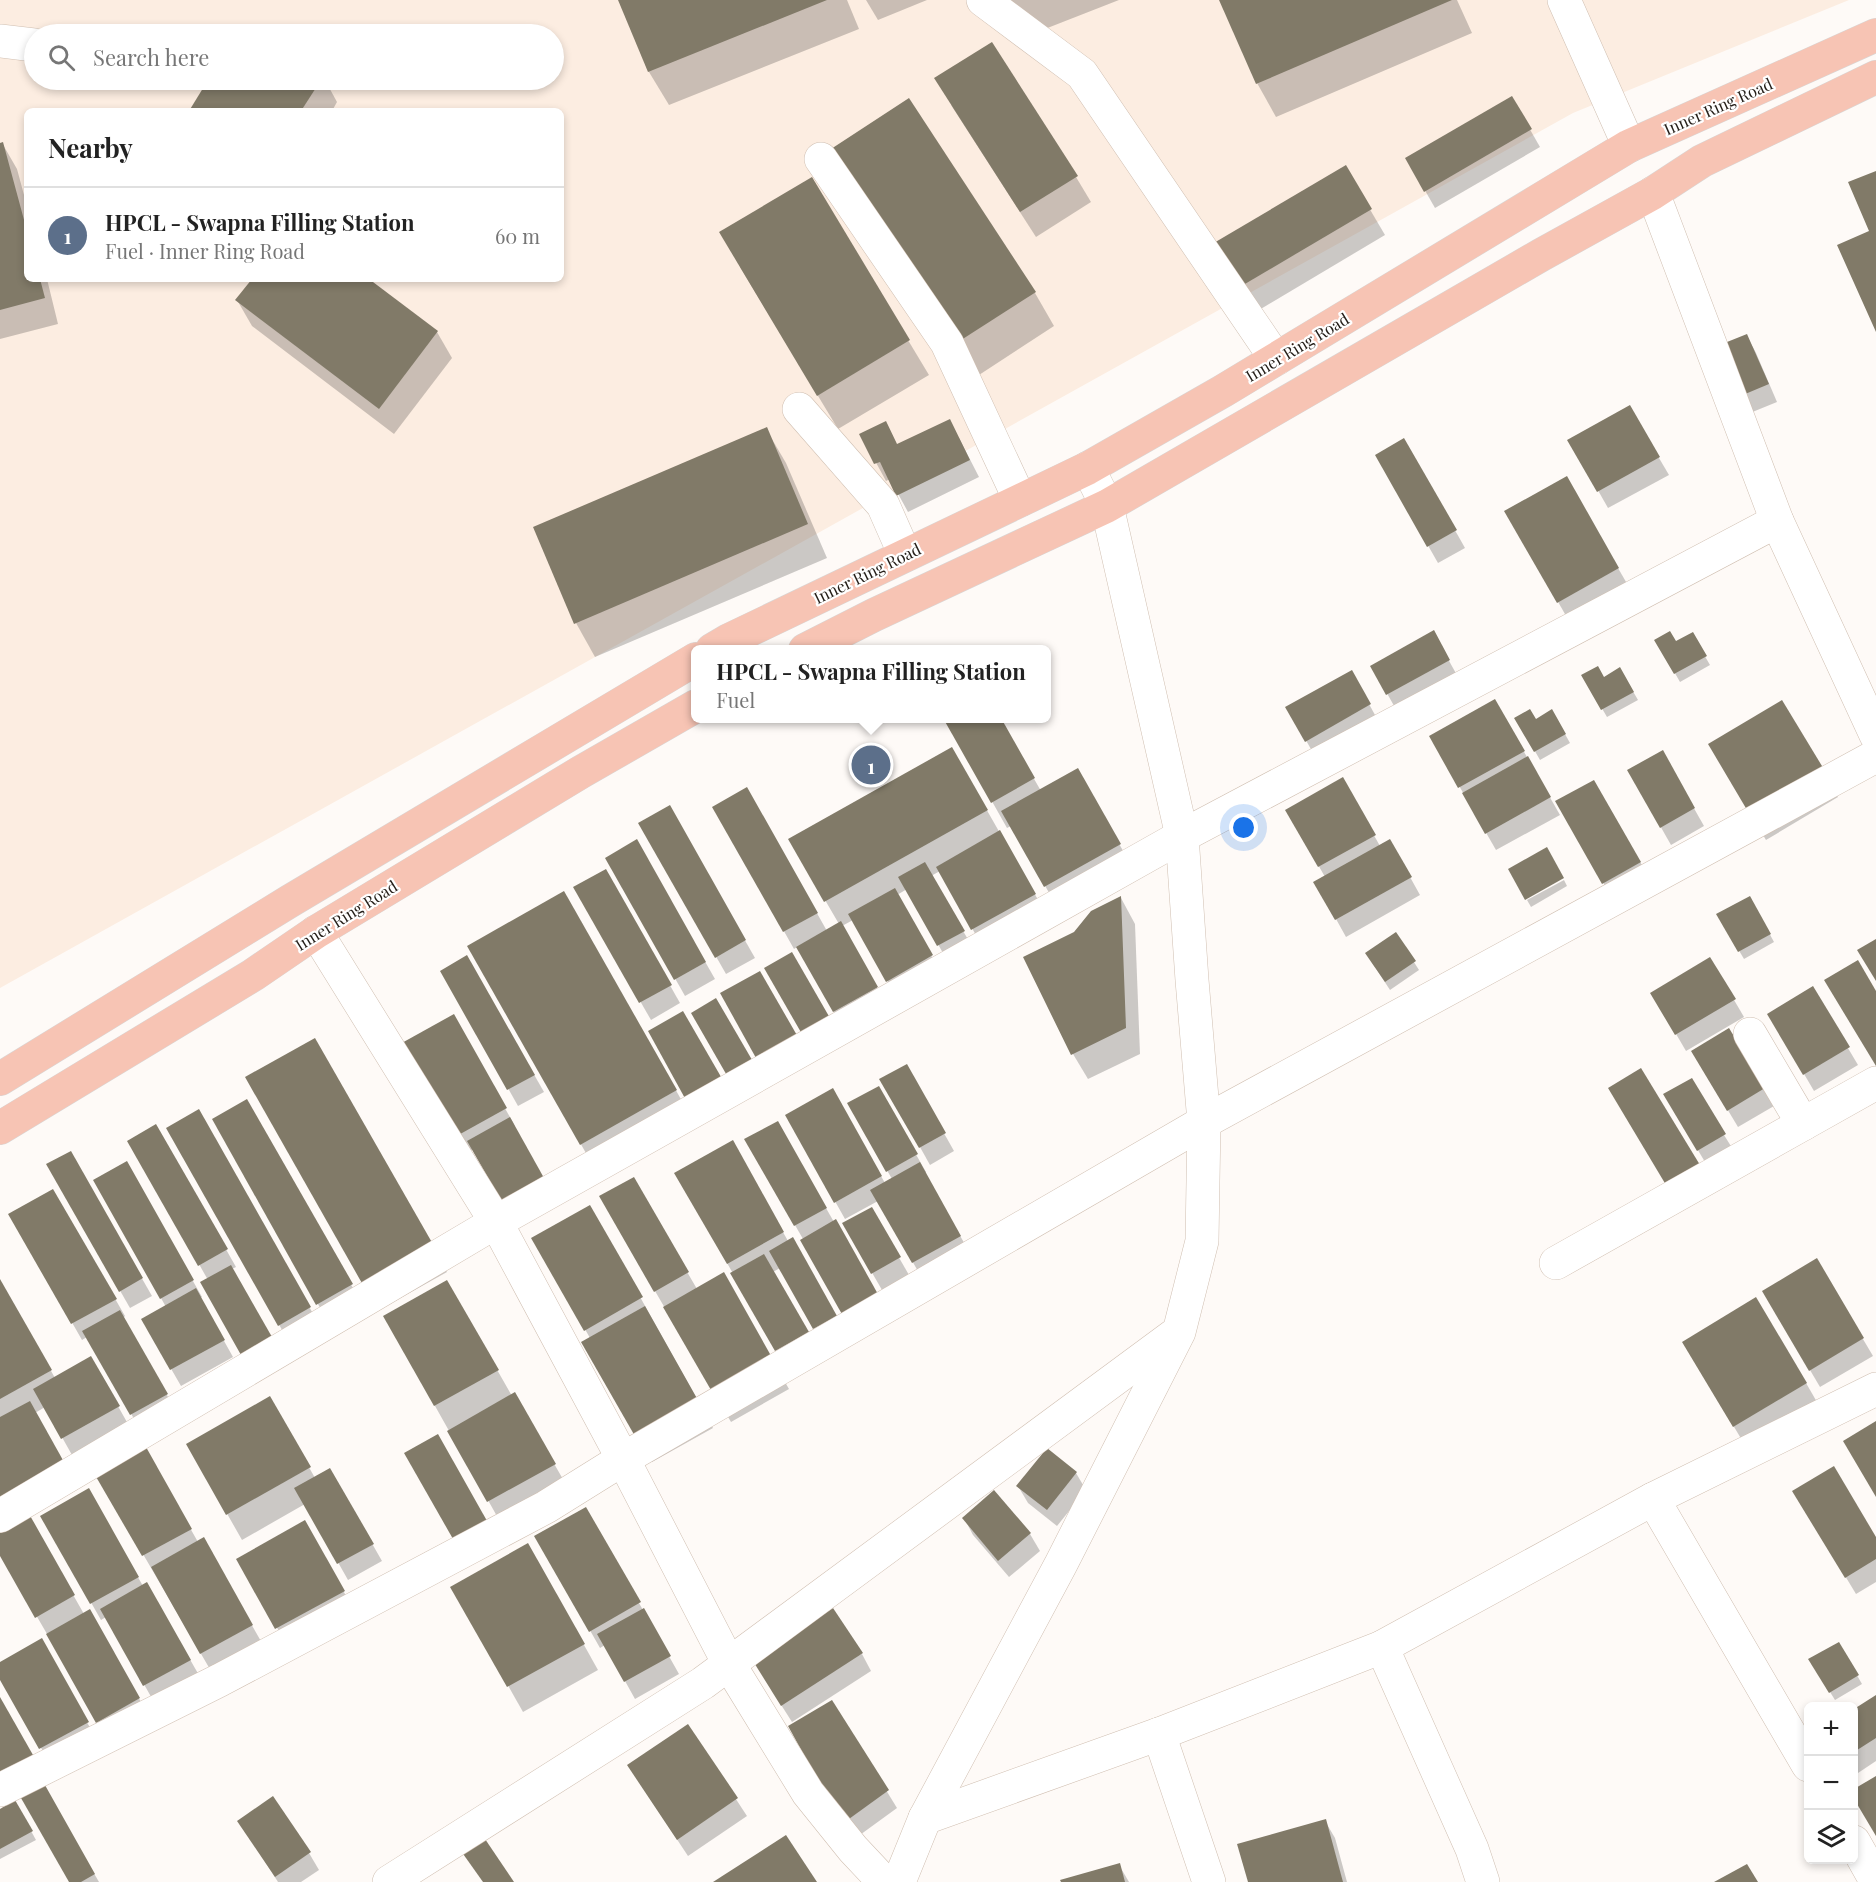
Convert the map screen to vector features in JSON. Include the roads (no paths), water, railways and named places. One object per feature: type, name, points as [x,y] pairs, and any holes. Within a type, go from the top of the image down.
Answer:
[{"type":"main road","name":"Inner Ring Road","points":[[720,645],[1088,468],[1276,359],[1629,146],[1876,35]]},
{"type":"main road","points":[[815,645],[1107,506],[1541,255],[1653,193],[1702,161],[1875,79]]},
{"type":"main road","points":[[0,1079],[290,901],[691,662]]},
{"type":"main road","name":"Inner Ring Road","points":[[0,1128],[253,975],[316,932],[581,772],[691,709]]},
{"type":"street","points":[[983,0],[1082,74],[1276,359]]},
{"type":"street","points":[[1564,0],[1629,146]]},
{"type":"street","points":[[0,41],[24,44]]},
{"type":"street","points":[[821,159],[947,343],[1020,500]]},
{"type":"street","points":[[1653,193],[1777,520],[1876,735]]},
{"type":"street","points":[[799,409],[883,505],[905,555]]},
{"type":"street","points":[[899,1882],[925,1818],[1060,1564],[1179,1332],[1202,1241],[1204,1122],[1182,836],[1107,506],[1088,468]]},
{"type":"street","points":[[0,1516],[496,1222],[1182,836],[1777,520]]},
{"type":"street","points":[[0,1790],[220,1680],[546,1507],[622,1459],[1204,1122],[1876,756]]},
{"type":"street","points":[[316,932],[496,1222],[729,1664],[808,1793],[853,1850],[884,1882]]},
{"type":"street","points":[[1750,1034],[1803,1124]]},
{"type":"street","points":[[1556,1263],[1876,1083]]},
{"type":"street","points":[[389,1882],[703,1683],[1179,1332]]},
{"type":"street","points":[[925,1818],[1159,1734],[1382,1647],[1653,1499],[1876,1389]]},
{"type":"street","points":[[1653,1499],[1804,1756]]},
{"type":"street","points":[[1382,1647],[1472,1849],[1484,1882]]},
{"type":"street","points":[[1159,1734],[1209,1882]]},
{"type":"street","points":[[1858,1849],[1876,1881]]},
{"type":"place","name":"HPCL - Swapna Filling Station","points":[[871,765]]}]
